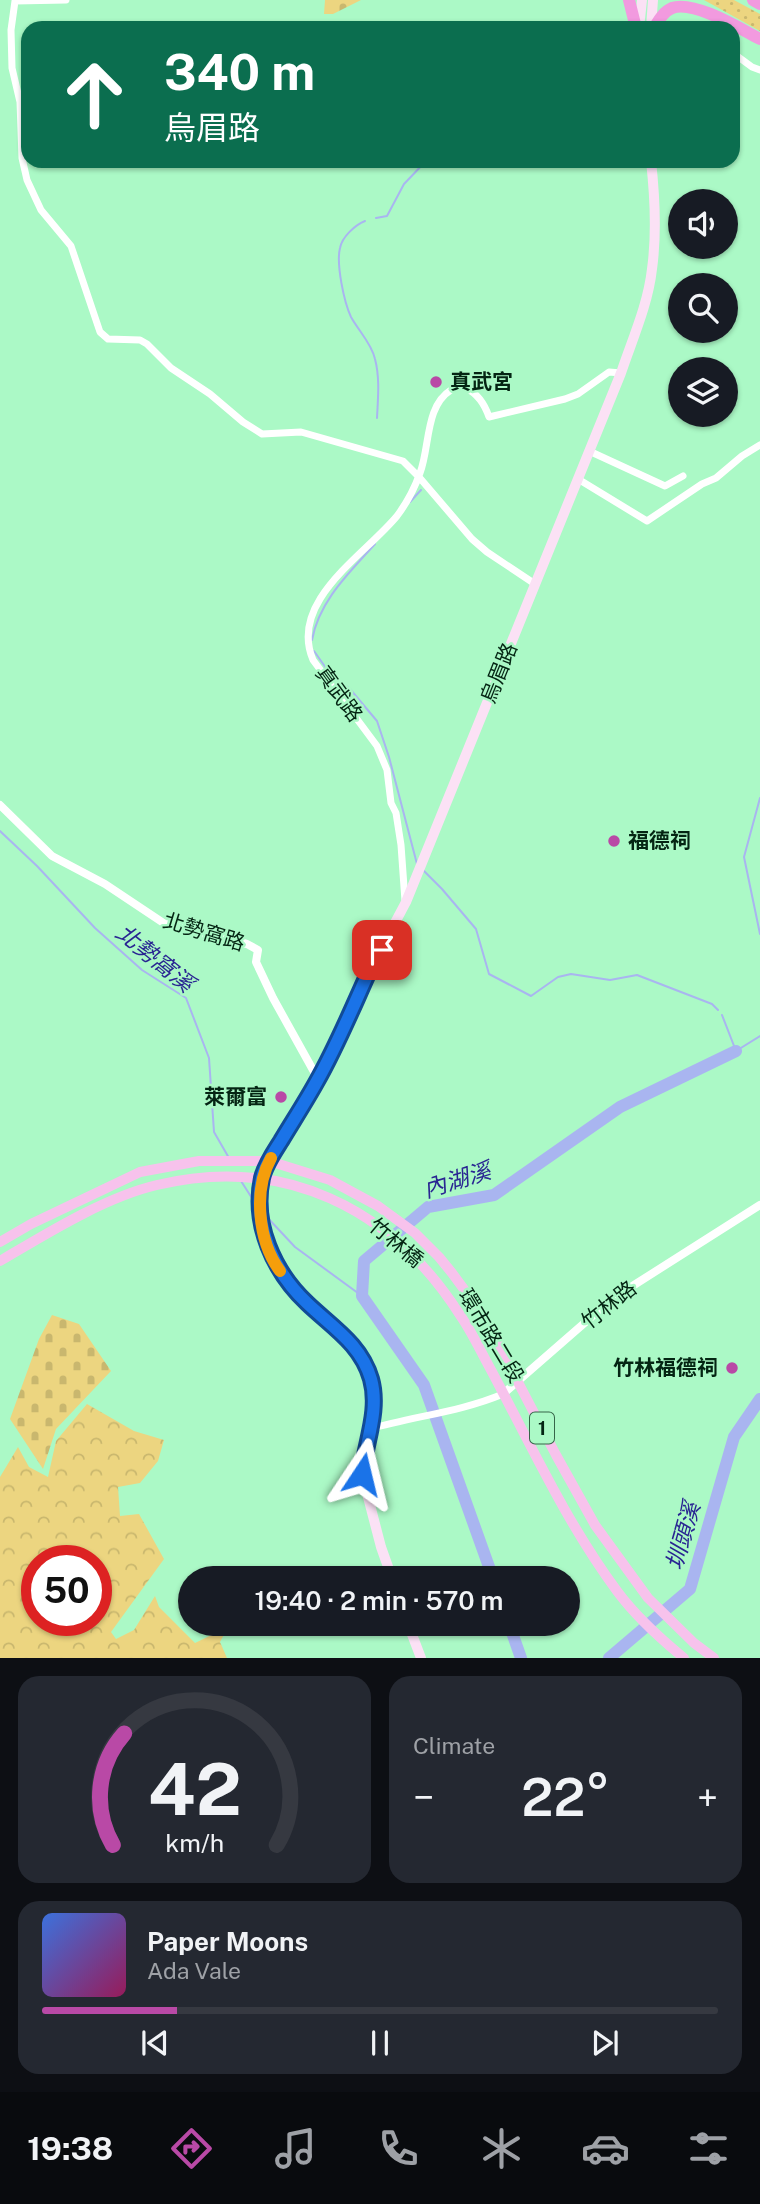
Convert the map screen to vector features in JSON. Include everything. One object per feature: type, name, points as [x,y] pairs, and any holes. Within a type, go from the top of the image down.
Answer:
[{"type":"highway","points":[[629,0],[636,21]]},
{"type":"highway","points":[[693,0],[727,21]]},
{"type":"highway","points":[[753,0],[760,4]]},
{"type":"highway","points":[[658,21],[663,14],[676,7],[693,8],[724,21]]},
{"type":"highway","points":[[740,28],[760,39]]},
{"type":"main road","points":[[639,21],[642,0]]},
{"type":"main road","points":[[652,21],[653,0]]},
{"type":"main road","name":"烏眉路","points":[[262,1177],[318,1079],[430,847],[621,373],[641,315],[652,270],[656,210],[651,168]]},
{"type":"main road","name":"1","points":[[0,1242],[31,1224],[140,1172],[199,1161],[269,1161]]},
{"type":"main road","name":"竹林橋","points":[[269,1161],[330,1180],[378,1206],[415,1233],[439,1257]]},
{"type":"main road","name":"1","points":[[0,1261],[105,1203],[155,1185],[201,1177],[262,1177]]},
{"type":"main road","points":[[262,1177],[262,1230],[275,1264],[305,1302],[349,1339],[366,1366],[372,1382],[370,1429],[362,1474],[389,1566]]},
{"type":"main road","name":"竹林橋","points":[[262,1177],[346,1204],[391,1236],[428,1270]]},
{"type":"main road","name":"環市路二段","points":[[439,1257],[483,1315],[595,1525],[648,1598],[714,1658]]},
{"type":"main road","name":"環市路二段","points":[[428,1270],[461,1315],[561,1505],[618,1593],[684,1658]]},
{"type":"main road","points":[[413,1636],[421,1658]]},
{"type":"street","points":[[21,130],[20,102],[12,68],[11,30],[15,1],[66,0]]},
{"type":"street","points":[[740,58],[760,70]]},
{"type":"street","points":[[24,168],[41,210],[71,246],[100,332],[108,340],[140,340],[147,344],[171,368],[262,434],[301,432],[403,461],[472,539],[535,584]]},
{"type":"street","name":"真武路","points":[[405,902],[401,845],[396,813],[391,803],[387,770],[377,746],[313,660],[308,647],[307,630],[314,611],[328,586],[398,515],[419,477],[436,406],[444,395],[462,386],[479,398],[489,417],[565,399],[578,394],[608,372],[621,373]]},
{"type":"street","points":[[578,479],[648,520],[702,484],[716,478],[760,445]]},
{"type":"street","points":[[589,452],[665,486],[683,476]]},
{"type":"street","name":"北勢窩路","points":[[0,805],[52,856],[105,884],[165,924],[247,944],[258,950],[256,962],[318,1079]]},
{"type":"street","name":"竹林路","points":[[370,1429],[463,1409],[503,1394],[612,1299],[760,1205]]},
{"type":"green space","points":[[325,0],[361,0],[333,14],[324,14]]},
{"type":"green space","points":[[704,0],[734,0],[760,14],[760,31]]},
{"type":"green space","points":[[52,1315],[79,1324],[111,1371],[56,1429],[43,1469],[10,1419],[39,1339]]},
{"type":"green space","points":[[87,1404],[134,1431],[164,1440],[158,1461],[140,1483],[118,1487],[120,1516],[139,1514],[164,1559],[112,1631],[112,1545],[21,1545],[21,1636],[112,1636],[112,1633],[116,1639],[134,1630],[155,1596],[159,1607],[178,1626],[178,1636],[188,1636],[195,1643],[209,1636],[223,1636],[220,1642],[227,1658],[0,1658],[0,1477],[18,1447],[29,1467],[48,1477],[56,1441]]},
{"type":"waterway","points":[[376,218],[387,216],[404,184],[419,168]]},
{"type":"waterway","points":[[365,221],[353,228],[343,240],[339,263],[348,310],[371,348],[377,366],[377,418]]},
{"type":"waterway","points":[[410,502],[421,490]]},
{"type":"waterway","points":[[312,640],[328,600],[375,544]]},
{"type":"waterway","points":[[314,651],[326,668],[350,689],[377,721],[417,864]]},
{"type":"waterway","name":"內湖溪","points":[[760,798],[744,857],[760,934]]},
{"type":"waterway","name":"北勢窩溪","points":[[0,831],[95,928],[142,970],[186,998],[209,1058],[214,1132],[229,1158]]},
{"type":"waterway","points":[[423,870],[476,929],[489,974],[531,996],[558,977],[571,974],[610,980],[637,975],[712,1004],[718,1010]]},
{"type":"waterway","points":[[722,1015],[736,1051],[760,1036]]},
{"type":"waterway","name":"內湖溪","points":[[489,1566],[424,1385],[362,1296],[364,1261],[428,1207],[494,1195],[620,1107],[736,1051]]},
{"type":"waterway","name":"北勢窩溪","points":[[241,1181],[257,1206]]},
{"type":"waterway","name":"北勢窩溪","points":[[265,1215],[295,1247],[362,1296]]},
{"type":"waterway","name":"圳頭溪","points":[[609,1658],[690,1589],[734,1437],[760,1399]]},
{"type":"waterway","name":"內湖溪","points":[[513,1636],[521,1658]]},
{"type":"slow traffic","points":[[271,1158],[262,1177],[260,1205],[262,1230],[280,1271]]},
{"type":"place","name":"真武宮","points":[[436,382]]},
{"type":"place","name":"福德祠","points":[[614,841]]},
{"type":"place","name":"萊爾富","points":[[281,1097]]},
{"type":"place","name":"竹林福德祠","points":[[732,1368]]},
{"type":"route","points":[[362,1474],[373,1411],[372,1382],[366,1366],[349,1339],[305,1302],[275,1264],[262,1230],[260,1205],[262,1177],[269,1161],[318,1079],[372,965],[382,950]]}]
